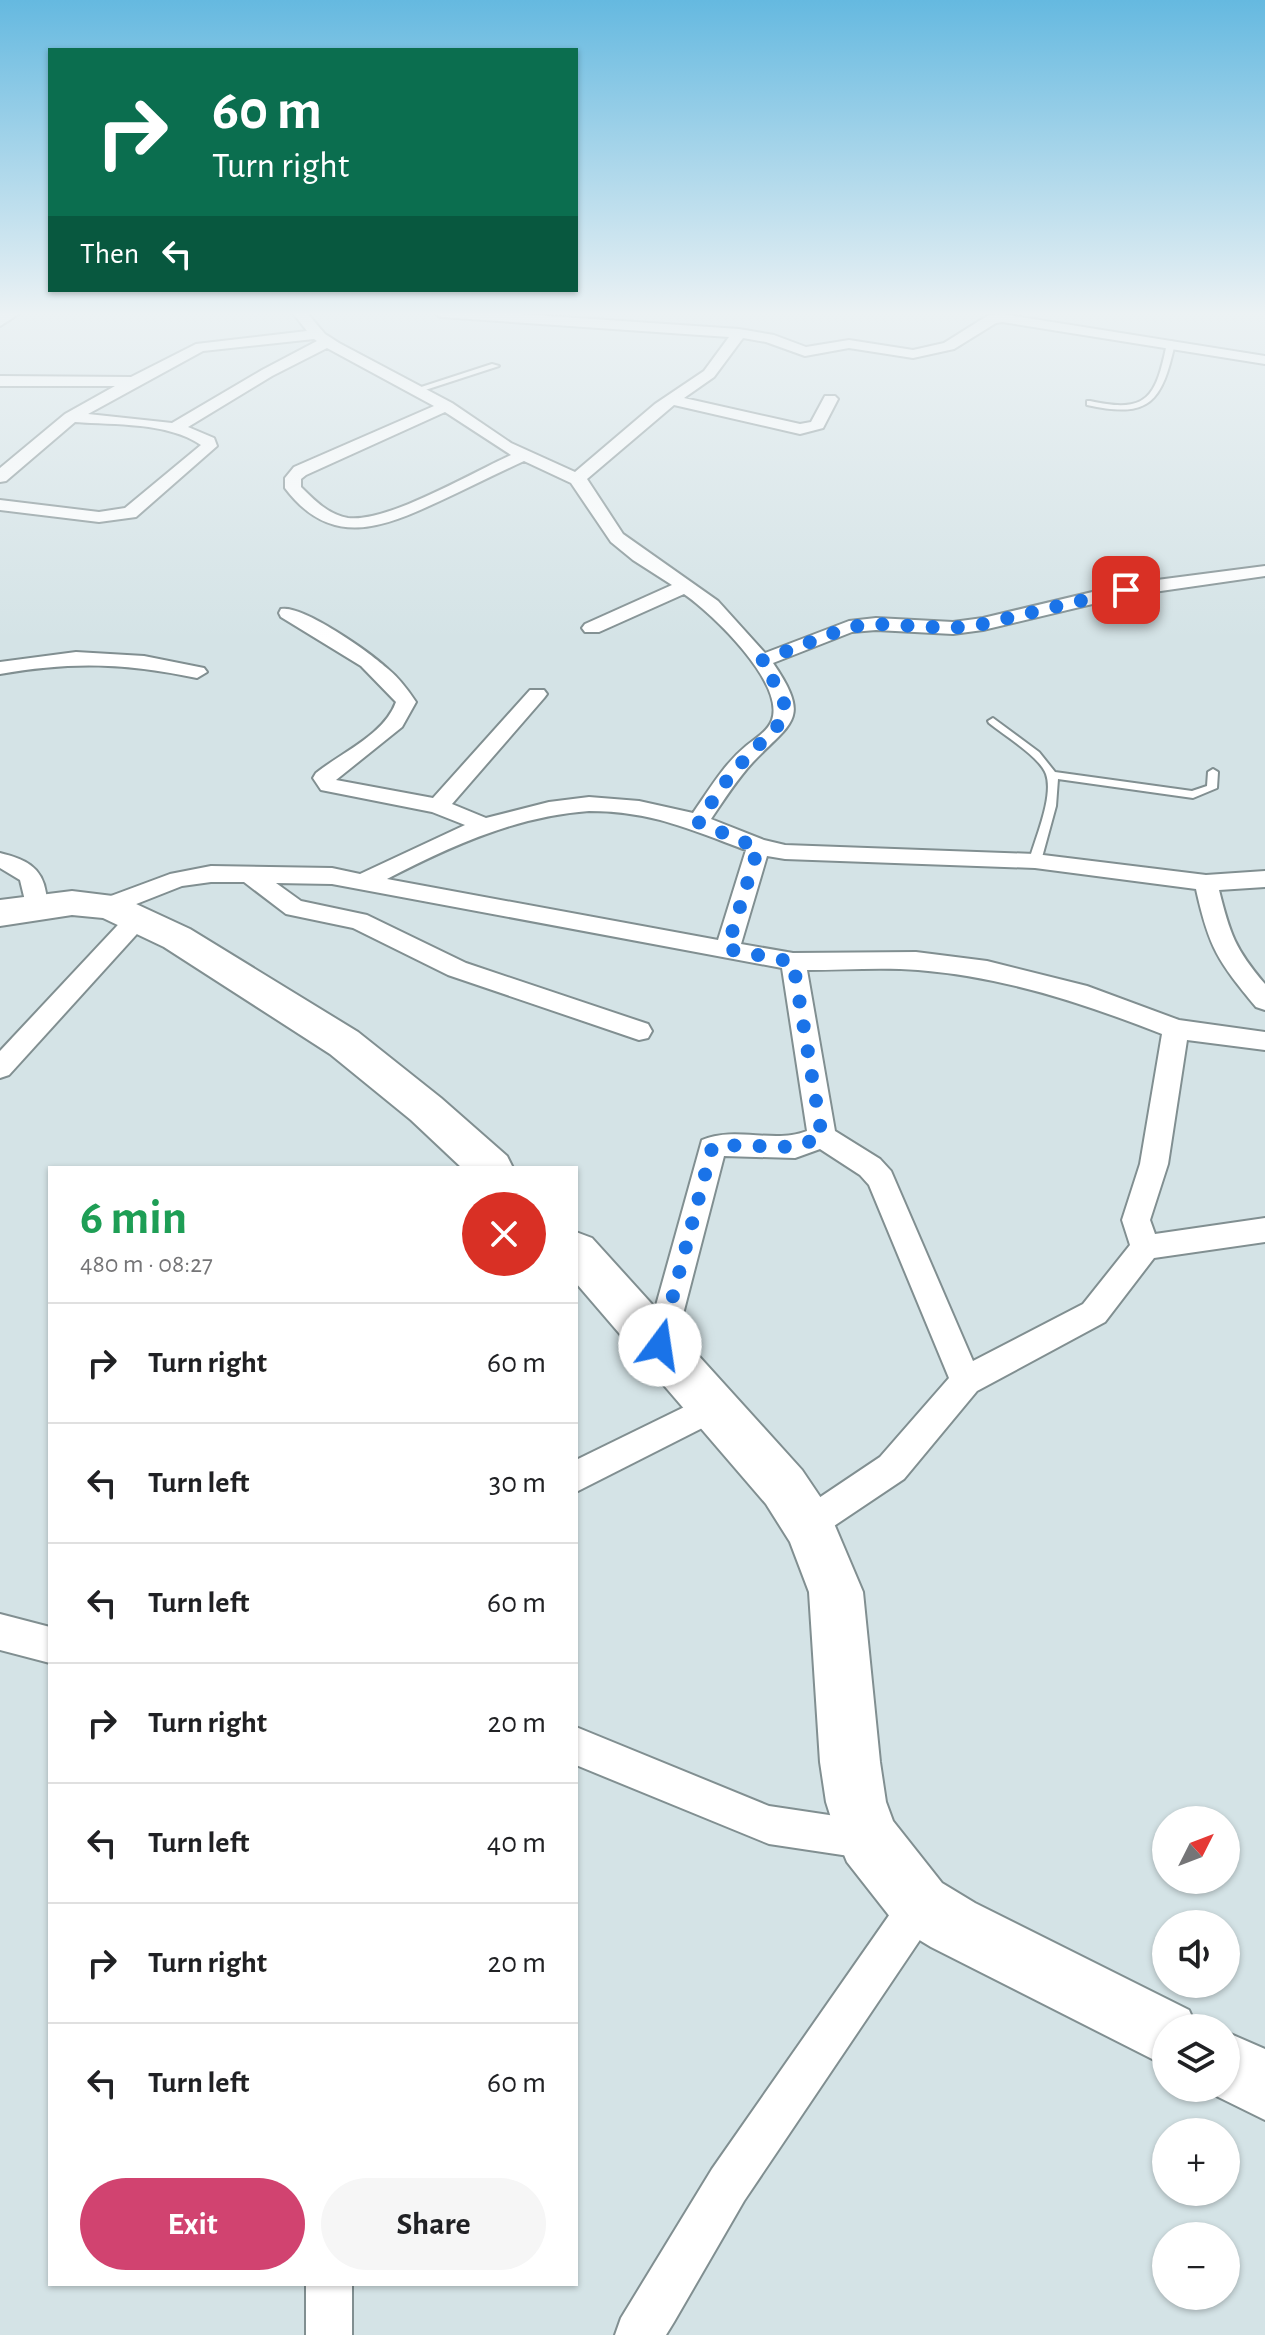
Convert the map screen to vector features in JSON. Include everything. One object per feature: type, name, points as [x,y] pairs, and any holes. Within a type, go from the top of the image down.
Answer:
[{"type":"highway","points":[[18,910],[72,903],[123,912],[189,945],[344,1043],[426,1109],[489,1166]]},
{"type":"highway","points":[[578,1253],[784,1487],[810,1523],[827,1559],[836,1592],[850,1762],[856,1802],[869,1840],[920,1905],[1007,1955],[1152,2026]]},
{"type":"highway","points":[[1240,2073],[1265,2086]]},
{"type":"street","points":[[0,477],[65,422]]},
{"type":"street","points":[[0,505],[99,517],[130,513],[209,446],[208,441],[200,436],[174,429],[114,422]]},
{"type":"street","points":[[174,429],[186,422]]},
{"type":"street","points":[[410,422],[300,471],[293,478],[293,488],[322,516],[352,524],[371,523],[387,519],[524,455]]},
{"type":"street","points":[[471,422],[524,455],[577,479],[587,487],[604,523],[619,540],[711,605],[761,661],[782,695],[785,708],[783,720],[732,773],[698,822]]},
{"type":"street","points":[[577,479],[646,422]]},
{"type":"street","points":[[769,422],[800,429],[819,422]]},
{"type":"street","points":[[761,661],[862,624],[953,628],[983,624],[1126,590],[1265,571]]},
{"type":"street","points":[[592,628],[686,586]]},
{"type":"street","points":[[288,613],[384,674],[406,702],[405,712],[392,726],[324,778],[329,785],[438,806],[486,826]]},
{"type":"street","points":[[0,668],[54,657],[85,655],[148,661],[197,672]]},
{"type":"street","points":[[438,806],[537,694]]},
{"type":"street","points":[[364,881],[486,826],[546,809],[605,804],[698,822],[758,848],[1035,861],[1206,883],[1265,879]]},
{"type":"street","points":[[727,949],[758,848]]},
{"type":"street","points":[[0,860],[22,866],[31,874],[18,910]]},
{"type":"street","points":[[0,1068],[123,912],[178,879],[211,874],[332,876],[793,962],[916,961],[987,970],[1078,992],[1176,1029],[1265,1041]]},
{"type":"street","points":[[249,874],[294,908],[359,921],[457,969],[639,1031]]},
{"type":"street","points":[[1206,883],[1219,937],[1231,960],[1265,1001]]},
{"type":"street","points":[[793,962],[822,1137],[870,1167],[881,1179],[966,1381]]},
{"type":"street","points":[[1145,1247],[1136,1220],[1154,1164],[1176,1029]]},
{"type":"street","points":[[660,1345],[712,1148],[719,1145],[795,1147],[822,1137]]},
{"type":"street","points":[[810,1523],[892,1468],[966,1381],[1094,1313],[1145,1247],[1265,1230]]},
{"type":"street","points":[[578,1476],[713,1407]]},
{"type":"street","points":[[0,1632],[48,1644]]},
{"type":"street","points":[[578,1748],[769,1825],[869,1840]]},
{"type":"street","points":[[638,2335],[728,2185],[920,1905]]},
{"type":"street","points":[[329,2286],[329,2335]]},
{"type":"lane","points":[[993,721],[1037,758],[1052,775],[1053,791],[1035,861]]},
{"type":"lane","points":[[1052,775],[1193,795],[1212,788],[1213,772]]},
{"type":"route","points":[[660,1345],[712,1148],[719,1145],[795,1147],[805,1146],[822,1137],[793,962],[727,949],[758,848],[698,822],[732,773],[783,720],[785,708],[782,695],[761,661],[862,624],[953,628],[983,624],[1126,590]]}]
